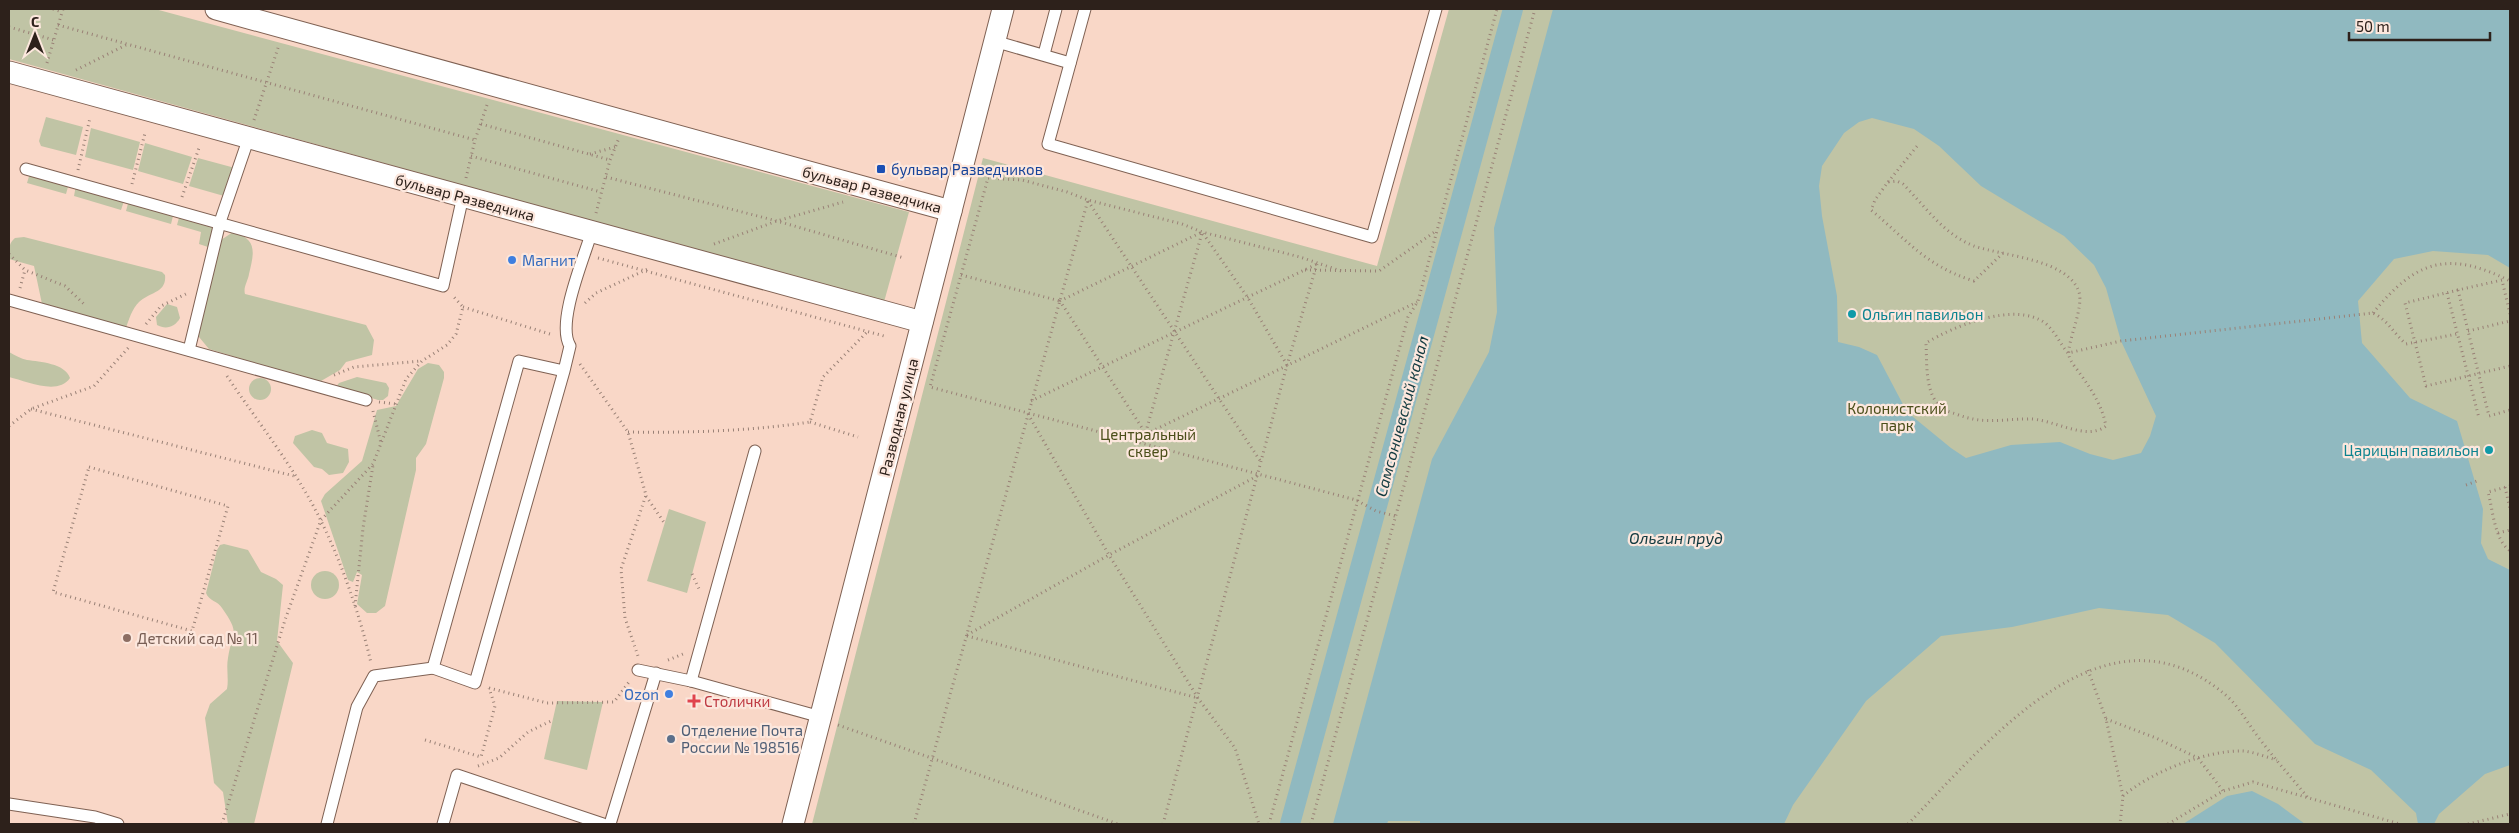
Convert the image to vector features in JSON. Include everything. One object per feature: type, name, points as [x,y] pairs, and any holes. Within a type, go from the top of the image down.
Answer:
[{"type":"street","name":"бульвар Разведчика","points":[[216,9],[951,211]]},
{"type":"street","name":"Разводная улица","points":[[793,824],[829,721],[922,322],[1003,9]]},
{"type":"street","name":"бульвар Разведчика","points":[[9,72],[922,322]]},
{"type":"lane","points":[[1044,54],[1056,9]]},
{"type":"lane","points":[[1085,9],[1048,144],[1372,238],[1436,9]]},
{"type":"lane","points":[[994,40],[1070,63]]},
{"type":"lane","points":[[188,350],[220,222],[249,137]]},
{"type":"lane","points":[[26,169],[443,286],[463,196]]},
{"type":"lane","points":[[327,824],[357,707],[374,676],[433,668],[475,683],[564,371],[568,342],[566,320],[592,232]]},
{"type":"lane","points":[[9,300],[366,400]]},
{"type":"lane","points":[[433,668],[519,361],[564,371]]},
{"type":"lane","points":[[691,682],[699,647],[755,451]]},
{"type":"lane","points":[[639,667],[829,721]]},
{"type":"lane","points":[[610,824],[656,673]]},
{"type":"lane","points":[[443,824],[457,775],[603,824]]},
{"type":"lane","points":[[9,804],[95,817],[118,824]]},
{"type":"path","points":[[46,82],[54,40],[63,10],[53,9]]},
{"type":"path","points":[[1269,824],[1356,500],[1408,316],[1418,301],[1497,9]]},
{"type":"path","points":[[1311,824],[1535,9]]},
{"type":"path","points":[[58,25],[475,140]]},
{"type":"path","points":[[9,27],[54,40]]},
{"type":"path","points":[[249,137],[266,82],[286,28]]},
{"type":"path","points":[[46,82],[127,44]]},
{"type":"path","points":[[463,196],[475,140],[493,85]]},
{"type":"path","points":[[75,183],[90,118]]},
{"type":"path","points":[[592,232],[610,160],[626,122]]},
{"type":"path","points":[[480,124],[610,160]]},
{"type":"path","points":[[128,198],[145,134]]},
{"type":"path","points":[[1918,145],[1888,182],[1875,200],[1871,210],[1930,262],[1951,273],[1974,281],[2004,253]]},
{"type":"path","points":[[590,154],[615,147]]},
{"type":"path","points":[[178,211],[198,148]]},
{"type":"path","points":[[471,156],[601,192]]},
{"type":"path","points":[[606,177],[777,221],[904,258]]},
{"type":"path","points":[[1341,271],[1300,257],[1202,232],[1182,224],[1088,200],[1022,180],[988,178],[930,388],[1143,442],[1356,500],[1376,511],[1395,516]]},
{"type":"path","points":[[1888,182],[1897,181],[1903,184],[1952,234],[1974,245],[2039,263],[2059,272],[2075,284],[2080,295],[2076,323],[2068,353],[2072,363],[2097,398],[2106,426],[2098,432],[2086,432],[2029,419],[1986,422],[1970,420],[1947,411],[1937,404],[1932,396],[1926,343],[1944,332],[1967,324],[2015,315],[2032,316],[2046,324],[2068,353]]},
{"type":"path","points":[[681,256],[777,221],[854,199],[862,187]]},
{"type":"path","points":[[1088,200],[1262,463]]},
{"type":"path","points":[[914,824],[1027,413],[1088,200]]},
{"type":"path","points":[[1305,270],[1379,271],[1437,231]]},
{"type":"path","points":[[961,275],[1060,301],[1202,232]]},
{"type":"path","points":[[1202,232],[1248,298],[1287,365]]},
{"type":"path","points":[[1143,442],[1202,232]]},
{"type":"path","points":[[9,254],[25,270],[64,286],[107,326]]},
{"type":"path","points":[[585,254],[884,336]]},
{"type":"path","points":[[2373,313],[2397,286],[2414,272],[2434,266],[2456,263],[2480,267],[2510,281]]},
{"type":"path","points":[[1031,401],[1317,264]]},
{"type":"path","points":[[1163,824],[1198,698],[1218,615],[1317,264]]},
{"type":"path","points":[[566,320],[596,293],[644,270]]},
{"type":"path","points":[[2510,314],[2502,280],[2405,303],[2426,386],[2510,366]]},
{"type":"path","points":[[443,286],[463,307],[568,342],[583,369],[628,432],[646,495],[665,524]]},
{"type":"path","points":[[9,426],[31,409],[94,386],[124,354],[166,301],[204,287]]},
{"type":"path","points":[[2458,290],[2489,416],[2510,410]]},
{"type":"path","points":[[2447,293],[2479,418]]},
{"type":"path","points":[[1060,301],[1146,434]]},
{"type":"path","points":[[1146,434],[1418,301]]},
{"type":"path","points":[[355,606],[363,528],[373,464],[406,379],[422,361],[447,345],[456,334],[463,307]]},
{"type":"path","points":[[2068,353],[2121,340],[2373,313],[2385,319],[2396,336],[2406,344],[2457,334]]},
{"type":"path","points":[[2468,331],[2510,321]]},
{"type":"path","points":[[810,422],[823,377],[868,331]]},
{"type":"path","points":[[213,356],[295,476],[320,520],[355,606],[374,676]]},
{"type":"path","points":[[317,386],[354,367],[422,361]]},
{"type":"path","points":[[366,400],[372,409],[381,443]]},
{"type":"path","points":[[31,409],[295,476]]},
{"type":"path","points":[[1027,413],[1109,555],[1198,698],[1234,748],[1259,824]]},
{"type":"path","points":[[628,432],[684,433],[768,428],[810,422],[858,437]]},
{"type":"path","points":[[222,824],[285,620],[320,520],[373,464]]},
{"type":"path","points":[[89,466],[228,506],[192,631],[125,612],[53,592],[89,466]]},
{"type":"path","points":[[966,636],[1109,555],[1259,475]]},
{"type":"path","points":[[2466,486],[2477,481]]},
{"type":"path","points":[[2510,486],[2488,492],[2498,533],[2502,542],[2510,550]]},
{"type":"path","points":[[2505,487],[2510,509]]},
{"type":"path","points":[[639,667],[625,618],[621,569],[646,495]]},
{"type":"path","points":[[2498,533],[2510,530]]},
{"type":"path","points":[[966,636],[1198,698]]},
{"type":"path","points":[[475,683],[547,703],[614,702],[639,667],[669,660],[699,647]]},
{"type":"path","points":[[1908,824],[1984,746],[2047,694],[2088,670],[2134,660],[2163,664],[2187,671],[2229,699],[2309,799]]},
{"type":"path","points":[[2088,670],[2106,719],[2123,796],[2120,824]]},
{"type":"path","points":[[425,740],[481,757],[495,706],[489,688]]},
{"type":"path","points":[[2106,719],[2172,745],[2198,758],[2223,791]]},
{"type":"path","points":[[472,767],[481,766],[499,758],[528,732],[553,720]]},
{"type":"path","points":[[829,721],[1118,824]]},
{"type":"path","points":[[2123,796],[2139,784],[2198,758],[2246,751],[2277,760]]},
{"type":"path","points":[[2168,824],[2223,791],[2252,782],[2400,824]]},
{"type":"path","points":[[2468,824],[2510,814]]},
{"type":"green space","points":[[9,9],[155,9],[909,212],[884,302],[9,59]]},
{"type":"green space","name":"Колонистский парк","points":[[1449,9],[2510,9],[2510,824],[812,824],[983,158],[1377,266]]},
{"type":"green space","points":[[46,117],[83,127],[76,155],[41,146],[39,141]]},
{"type":"green space","points":[[91,128],[140,142],[133,170],[85,157]]},
{"type":"green space","points":[[145,143],[192,157],[183,184],[138,171]]},
{"type":"green space","points":[[198,158],[235,168],[224,196],[189,186]]},
{"type":"green space","points":[[30,173],[69,183],[66,194],[27,183]]},
{"type":"green space","points":[[76,185],[125,198],[121,210],[74,196]]},
{"type":"green space","points":[[129,200],[174,212],[171,224],[126,211]]},
{"type":"green space","points":[[180,214],[217,224],[211,248],[199,244],[201,232],[177,225]]},
{"type":"green space","points":[[233,232],[247,239],[253,253],[245,286],[245,294],[366,325],[374,340],[372,355],[346,362],[340,370],[321,381],[314,381],[209,349],[199,337],[199,329],[221,240]]},
{"type":"green space","points":[[24,237],[162,272],[165,275],[165,281],[160,289],[137,305],[131,314],[126,328],[42,304],[34,266],[9,259],[11,243],[15,238]]},
{"type":"green space","points":[[167,304],[177,307],[180,318],[173,325],[167,327],[157,325],[156,317]]},
{"type":"green space","points":[[9,352],[20,358],[58,366],[70,378],[65,383],[50,387],[9,377]]},
{"type":"green space","points":[[428,363],[439,365],[444,372],[444,378],[426,444],[416,458],[416,470],[385,606],[376,613],[367,613],[357,604],[362,575],[357,572],[353,582],[348,580],[321,501],[325,494],[362,461],[377,410],[396,406],[418,369]]},
{"type":"green space","points":[[357,377],[386,383],[389,388],[388,396],[383,400],[378,400],[336,387],[339,383]]},
{"type":"green space","points":[[260,378],[268,381],[271,389],[268,397],[260,400],[252,397],[249,389],[252,381]]},
{"type":"green space","points":[[312,430],[322,433],[327,443],[348,449],[349,462],[343,473],[329,475],[322,469],[314,467],[293,443],[295,436]]},
{"type":"green space","points":[[669,509],[706,522],[687,593],[647,581]]},
{"type":"green space","points":[[224,544],[248,550],[261,572],[276,579],[283,585],[277,641],[293,663],[254,824],[228,824],[223,792],[214,783],[205,718],[210,704],[227,689],[227,662],[234,633],[232,623],[222,608],[209,598],[206,593],[217,550],[220,545]]},
{"type":"green space","points":[[325,571],[335,575],[339,585],[335,595],[325,599],[315,595],[311,585],[315,575]]},
{"type":"green space","points":[[557,701],[603,702],[587,770],[544,759]]},
{"type":"water","name":"Ольгин пруд","points":[[1553,9],[2510,9],[2510,268],[2488,255],[2433,251],[2394,259],[2358,301],[2362,343],[2410,398],[2457,421],[2483,509],[2481,543],[2488,559],[2510,570],[2510,765],[2485,774],[2439,814],[2434,824],[2418,824],[2416,813],[2371,770],[2315,744],[2215,643],[2168,615],[2099,608],[2012,627],[1941,636],[1866,701],[1793,805],[1784,824],[1420,824],[1420,821],[1388,821],[1387,824],[1333,824],[1432,459],[1489,352],[1497,312],[1494,228]],"holes":[[[1872,118],[1914,129],[1939,146],[1981,186],[2064,236],[2094,265],[2106,288],[2121,341],[2156,416],[2150,436],[2141,453],[2113,460],[2090,454],[2060,442],[2011,445],[1966,458],[1907,412],[1877,355],[1859,347],[1838,342],[1837,296],[1822,216],[1819,186],[1822,166],[1844,133],[1859,122]]]},
{"type":"water","points":[[2252,791],[2278,804],[2305,824],[2183,824],[2227,796]]},
{"type":"waterway","name":"Самсониевский канал","points":[[1290,824],[1513,9]]},
{"type":"place","name":"бульвар Разведчиков","points":[[881,169]]},
{"type":"place","name":"Магнит","points":[[512,260]]},
{"type":"place","name":"Ольгин павильон","points":[[1852,314]]},
{"type":"place","name":"Царицын павильон","points":[[2489,450]]},
{"type":"place","name":"Детский сад № 11","points":[[127,638]]},
{"type":"place","name":"Ozon","points":[[669,694]]},
{"type":"place","name":"Столички","points":[[694,701]]},
{"type":"place","name":"Отделение Почта России № 198516","points":[[671,739]]},
{"type":"park label","name":"Центральный сквер","points":[[1148,442]]}]
